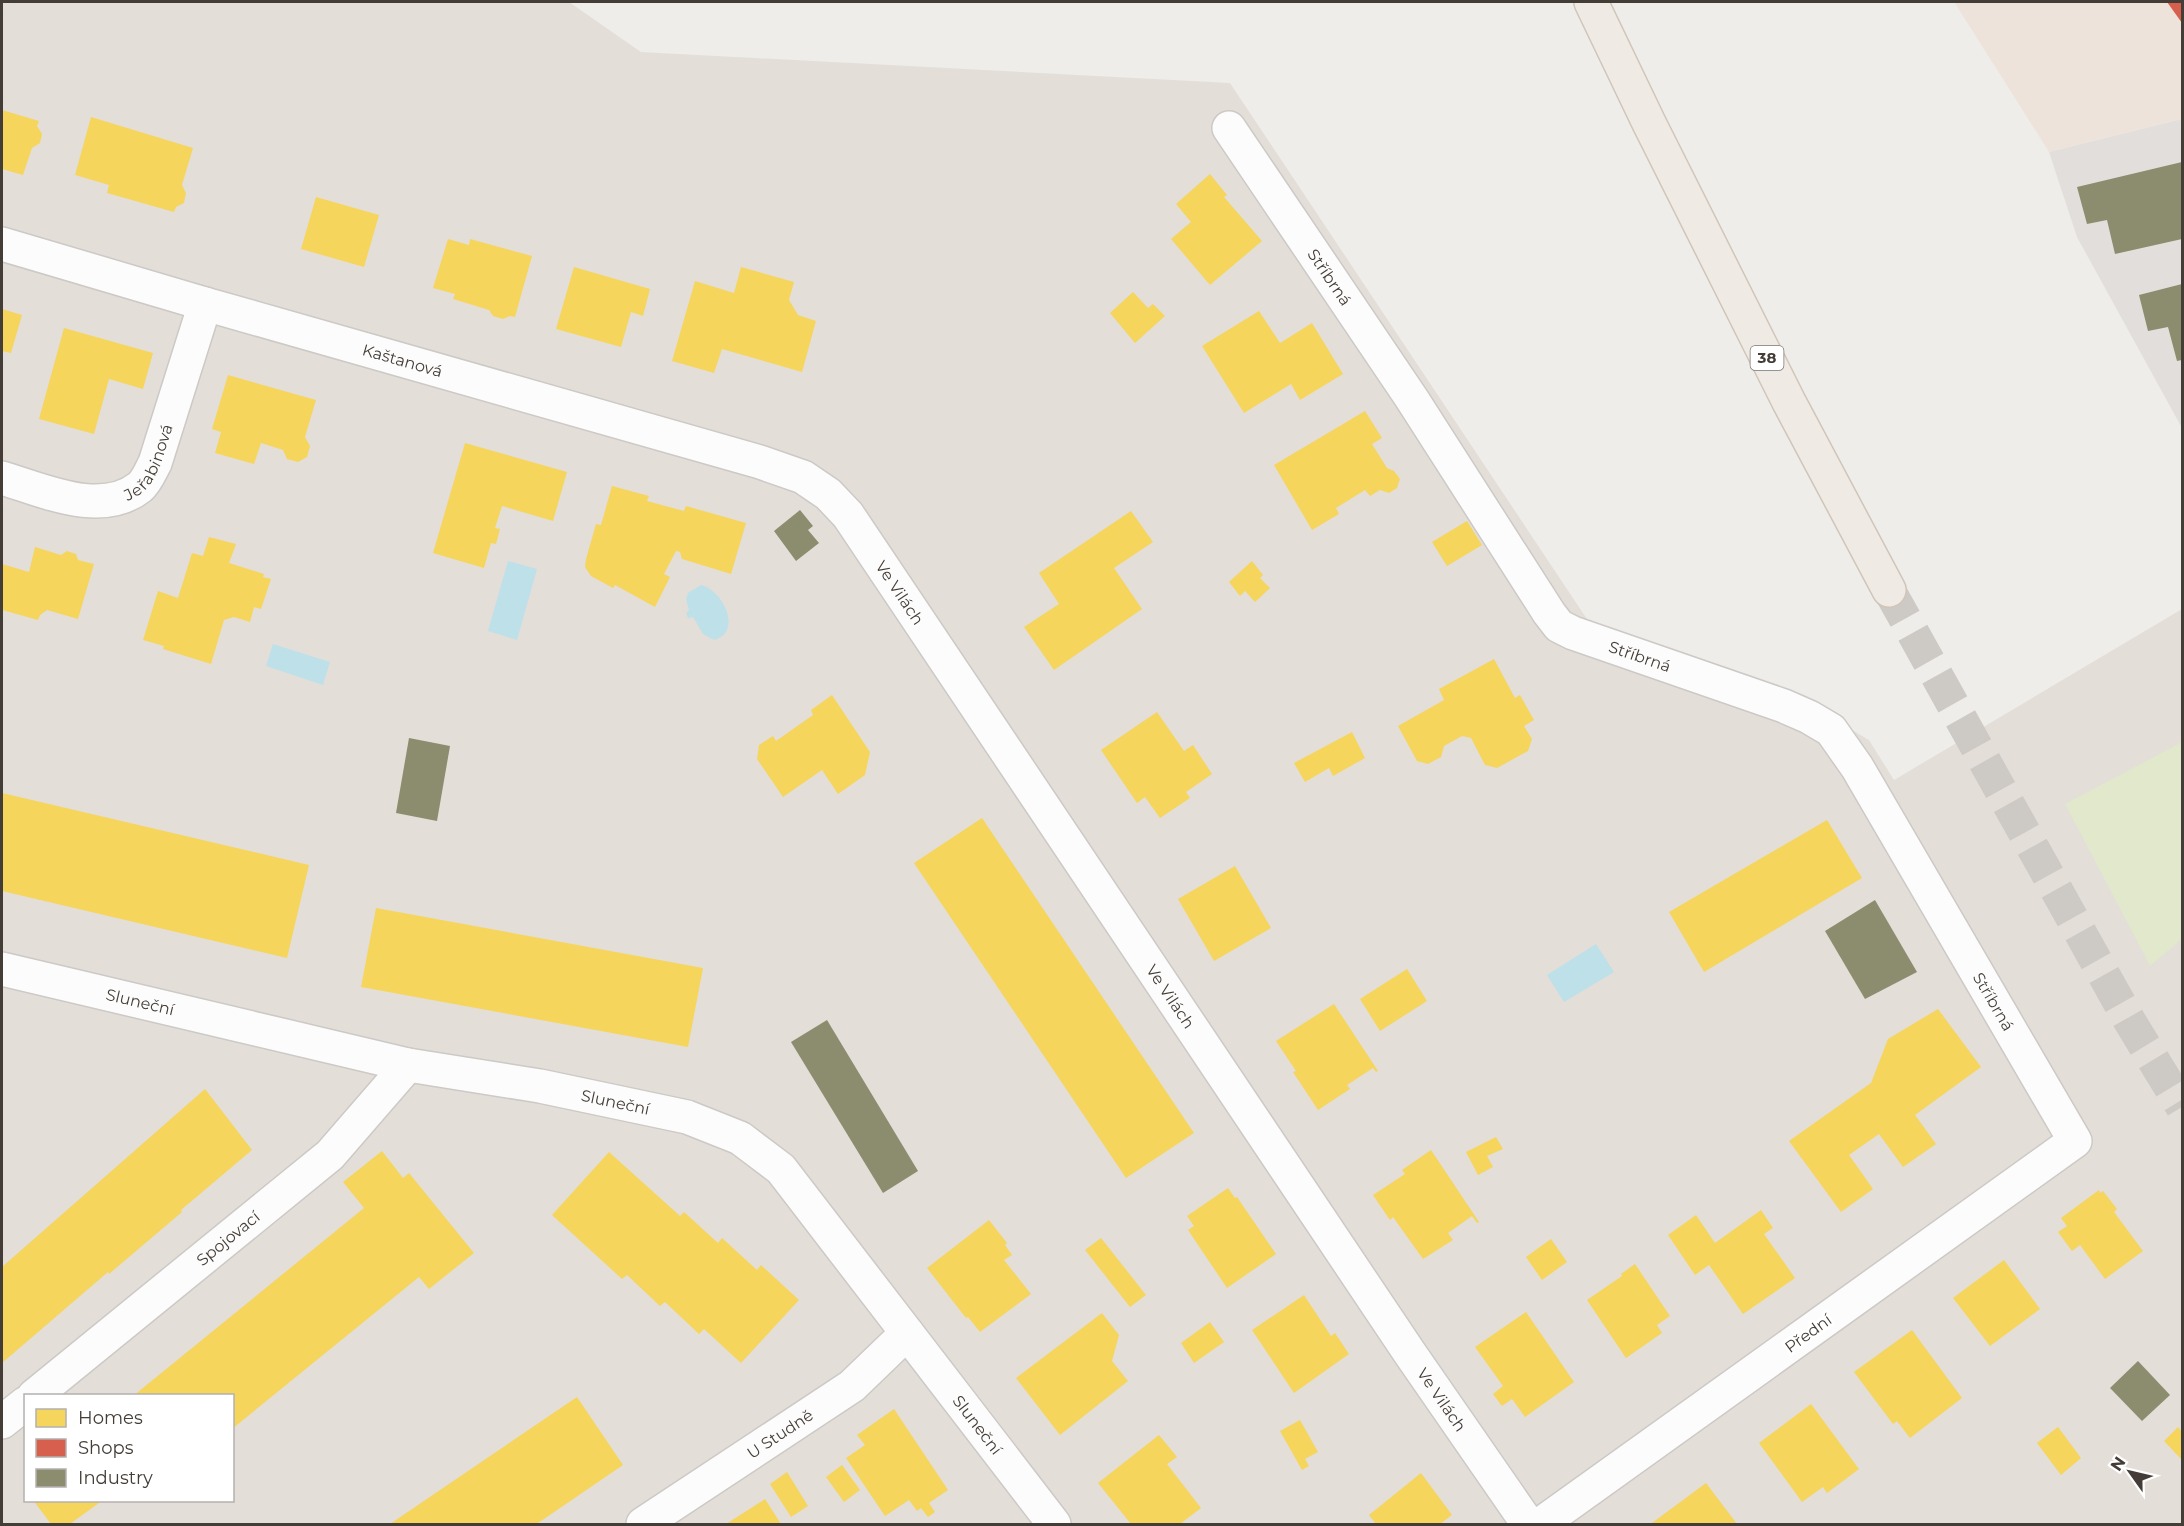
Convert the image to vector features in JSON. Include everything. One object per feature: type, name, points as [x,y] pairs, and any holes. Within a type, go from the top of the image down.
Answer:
[{"type":"main road","name":"38","points":[[1591,2],[1789,402],[1889,590]]},
{"type":"street","name":"Stříbrná","points":[[1229,128],[1405,389],[1559,626],[1600,644],[1784,706],[1831,730],[1857,766],[2075,1141]]},
{"type":"street","name":"Kaštanová","points":[[2,244],[709,447],[803,477]]},
{"type":"street","name":"Jeřabinová","points":[[2,478],[89,501],[111,500],[125,496],[142,485],[155,463],[205,304]]},
{"type":"street","name":"Ve Vilách","points":[[803,477],[828,494],[848,515],[1402,1343],[1528,1524]]},
{"type":"street","name":"Sluneční","points":[[2,969],[408,1065],[540,1086],[687,1117],[740,1138],[781,1169],[1054,1524]]},
{"type":"street","name":"Spojovací","points":[[35,1394],[330,1155],[408,1065]]},
{"type":"street","name":"Přední","points":[[1541,1524],[2075,1141]]},
{"type":"street","name":"U Studně","points":[[643,1524],[852,1386],[907,1333]]},
{"type":"street","points":[[2,1422],[24,1405]]},
{"type":"shaded area","points":[[2,2],[569,2],[641,52],[1230,83],[1591,625],[1808,704],[1869,740],[1894,780],[2182,609],[2182,1524],[2,1524]]},
{"type":"shaded area","points":[[1954,2],[2182,2],[2182,119],[2049,152]]},
{"type":"shaded area","points":[[2182,119],[2182,428],[2077,237],[2049,152]]},
{"type":"green space","points":[[2182,742],[2182,939],[2150,966],[2065,804]]},
{"type":"water","points":[[508,561],[537,569],[517,640],[488,631]]},
{"type":"water","points":[[701,585],[716,594],[727,611],[728,629],[723,636],[714,640],[703,634],[693,617],[688,618],[686,613],[689,610],[686,599],[688,593]]},
{"type":"water","points":[[273,644],[330,662],[323,685],[266,666]]},
{"type":"water","points":[[1596,944],[1614,972],[1564,1002],[1547,975]]},
{"type":"building: Homes","points":[[2,110],[39,121],[37,126],[42,134],[40,143],[32,148],[23,175],[2,169]]},
{"type":"building: Homes","points":[[91,117],[193,148],[182,185],[186,193],[184,203],[176,207],[174,212],[107,193],[109,185],[75,175]]},
{"type":"building: Homes","points":[[1210,174],[1227,195],[1224,197],[1262,241],[1210,285],[1171,239],[1191,222],[1176,204]]},
{"type":"building: Homes","points":[[316,197],[379,215],[364,267],[301,249]]},
{"type":"building: Homes","points":[[448,239],[469,245],[470,239],[532,256],[515,317],[510,316],[503,319],[493,316],[489,310],[453,299],[455,294],[433,288]]},
{"type":"building: Homes","points":[[574,267],[650,289],[643,316],[631,312],[621,347],[556,329]]},
{"type":"building: Homes","points":[[741,267],[794,282],[789,300],[798,315],[816,321],[802,372],[722,349],[714,373],[672,361],[695,281],[734,293]]},
{"type":"building: Homes","points":[[1133,292],[1148,308],[1153,304],[1165,316],[1135,343],[1110,313]]},
{"type":"building: Homes","points":[[2,309],[22,315],[11,353],[2,351]]},
{"type":"building: Homes","points":[[1259,311],[1280,343],[1312,323],[1343,374],[1300,400],[1291,384],[1244,413],[1202,346]]},
{"type":"building: Homes","points":[[64,328],[153,353],[143,389],[109,379],[94,434],[39,419]]},
{"type":"building: Homes","points":[[228,375],[316,400],[305,437],[310,446],[307,457],[298,462],[287,459],[283,450],[261,443],[254,464],[215,453],[221,432],[212,429]]},
{"type":"building: Homes","points":[[1365,411],[1382,438],[1372,444],[1387,468],[1394,471],[1400,479],[1397,488],[1389,493],[1380,490],[1370,496],[1365,490],[1336,508],[1339,514],[1312,530],[1274,465]]},
{"type":"building: Homes","points":[[465,443],[567,472],[553,521],[502,506],[495,528],[500,529],[496,544],[491,543],[484,568],[433,553]]},
{"type":"building: Homes","points":[[612,486],[649,496],[647,501],[684,511],[686,506],[746,523],[731,574],[682,559],[680,552],[676,551],[664,574],[670,577],[655,607],[615,585],[613,588],[591,576],[585,567],[586,559],[596,524],[601,525]]},
{"type":"building: Homes","points":[[1131,511],[1153,542],[1114,568],[1142,609],[1054,670],[1024,627],[1059,604],[1039,573]]},
{"type":"building: Homes","points":[[1467,521],[1482,545],[1447,566],[1432,542]]},
{"type":"building: Homes","points":[[209,537],[236,544],[229,563],[264,574],[263,577],[271,579],[261,609],[254,607],[250,622],[234,617],[224,620],[211,664],[163,649],[164,646],[143,640],[158,591],[178,598],[192,553],[203,556]]},
{"type":"building: Homes","points":[[35,547],[61,555],[67,551],[76,554],[78,560],[94,564],[78,619],[47,610],[40,615],[38,620],[2,610],[2,564],[29,572]]},
{"type":"building: Homes","points":[[1252,561],[1263,575],[1260,578],[1270,588],[1255,602],[1245,591],[1240,596],[1229,582]]},
{"type":"building: Homes","points":[[1494,659],[1515,698],[1520,695],[1534,720],[1524,726],[1532,739],[1528,751],[1497,768],[1485,765],[1471,738],[1462,736],[1444,746],[1441,757],[1428,764],[1417,761],[1398,726],[1444,700],[1439,689]]},
{"type":"building: Homes","points":[[832,695],[870,752],[865,775],[838,794],[822,770],[783,797],[757,759],[759,745],[773,736],[776,741],[813,715],[811,710]]},
{"type":"building: Homes","points":[[1157,712],[1184,751],[1193,745],[1212,774],[1186,792],[1190,798],[1160,818],[1145,797],[1137,803],[1101,750]]},
{"type":"building: Homes","points":[[1352,732],[1365,758],[1333,776],[1329,768],[1305,782],[1294,763]]},
{"type":"building: Homes","points":[[2,793],[309,865],[287,958],[2,891]]},
{"type":"building: Homes","points":[[982,818],[1194,1133],[1126,1178],[914,863]]},
{"type":"building: Homes","points":[[1827,820],[1862,878],[1704,972],[1669,912]]},
{"type":"building: Homes","points":[[1235,866],[1271,928],[1214,961],[1178,899]]},
{"type":"building: Homes","points":[[376,908],[703,968],[688,1047],[361,987]]},
{"type":"building: Homes","points":[[1407,969],[1427,1001],[1380,1031],[1360,999]]},
{"type":"building: Homes","points":[[1334,1004],[1378,1071],[1376,1072],[1373,1068],[1347,1085],[1350,1089],[1318,1110],[1276,1041]]},
{"type":"building: Homes","points":[[1938,1009],[1981,1067],[1915,1115],[1936,1144],[1903,1167],[1879,1134],[1849,1155],[1873,1189],[1841,1212],[1789,1141],[1871,1083],[1888,1039]]},
{"type":"building: Homes","points":[[205,1089],[252,1150],[2,1363],[2,1267]]},
{"type":"building: Homes","points":[[1496,1137],[1503,1149],[1487,1156],[1493,1167],[1478,1175],[1466,1152]]},
{"type":"building: Homes","points":[[1431,1150],[1479,1222],[1477,1223],[1472,1216],[1448,1233],[1453,1240],[1423,1259],[1393,1217],[1390,1220],[1373,1195],[1405,1174],[1402,1170]]},
{"type":"building: Homes","points":[[382,1151],[403,1178],[409,1173],[474,1253],[429,1289],[419,1277],[234,1427],[234,1394],[135,1394],[364,1208],[343,1182]]},
{"type":"building: Homes","points":[[609,1152],[680,1216],[684,1212],[718,1243],[722,1238],[757,1270],[761,1265],[799,1300],[741,1363],[704,1329],[699,1334],[665,1302],[660,1306],[627,1275],[622,1279],[552,1215]]},
{"type":"building: Homes","points":[[1228,1188],[1235,1198],[1237,1197],[1276,1254],[1227,1288],[1188,1230],[1194,1226],[1187,1216]]},
{"type":"building: Homes","points":[[2099,1190],[2100,1193],[2103,1191],[2117,1209],[2114,1212],[2143,1251],[2105,1279],[2080,1245],[2072,1251],[2058,1232],[2067,1226],[2061,1218]]},
{"type":"building: Homes","points":[[1761,1210],[1773,1228],[1764,1234],[1795,1278],[1743,1314],[1709,1265],[1695,1275],[1668,1235],[1696,1215],[1715,1243]]},
{"type":"building: Homes","points":[[989,1220],[1007,1243],[1005,1245],[1012,1255],[1004,1260],[1031,1294],[980,1332],[968,1317],[966,1318],[927,1268]]},
{"type":"building: Homes","points":[[1101,1238],[1146,1295],[1130,1307],[1085,1250]]},
{"type":"building: Homes","points":[[1551,1239],[1567,1262],[1542,1280],[1526,1257]]},
{"type":"building: Homes","points":[[2004,1260],[2040,1309],[1990,1346],[1953,1298]]},
{"type":"building: Homes","points":[[1635,1264],[1670,1316],[1657,1325],[1662,1333],[1626,1358],[1587,1300]]},
{"type":"building: Homes","points":[[1304,1295],[1331,1336],[1335,1333],[1349,1354],[1294,1393],[1252,1330]]},
{"type":"building: Homes","points":[[1526,1312],[1574,1382],[1525,1417],[1512,1399],[1502,1406],[1493,1394],[1503,1386],[1475,1347]]},
{"type":"building: Homes","points":[[1102,1313],[1119,1335],[1112,1361],[1128,1381],[1060,1435],[1016,1378]]},
{"type":"building: Homes","points":[[1210,1322],[1224,1342],[1194,1363],[1181,1343]]},
{"type":"building: Homes","points":[[1912,1330],[1962,1398],[1910,1438],[1897,1421],[1893,1424],[1854,1372]]},
{"type":"building: Homes","points":[[577,1397],[623,1465],[544,1519],[536,1524],[390,1524]]},
{"type":"building: Homes","points":[[1811,1404],[1859,1469],[1827,1493],[1823,1487],[1802,1502],[1759,1443]]},
{"type":"building: Homes","points":[[894,1409],[948,1490],[929,1503],[935,1512],[928,1517],[921,1508],[917,1511],[909,1500],[885,1516],[846,1458],[865,1445],[857,1435]]},
{"type":"building: Homes","points":[[1300,1420],[1318,1452],[1305,1459],[1309,1466],[1302,1470],[1280,1431]]},
{"type":"building: Homes","points":[[2058,1427],[2081,1458],[2061,1475],[2037,1443]]},
{"type":"building: Homes","points":[[2178,1427],[2182,1432],[2182,1460],[2164,1441]]},
{"type":"building: Homes","points":[[1159,1435],[1177,1457],[1167,1464],[1201,1508],[1180,1524],[1131,1524],[1098,1483]]},
{"type":"building: Homes","points":[[842,1465],[860,1490],[844,1502],[826,1477]]},
{"type":"building: Homes","points":[[787,1472],[808,1506],[791,1517],[770,1484]]},
{"type":"building: Homes","points":[[1421,1473],[1452,1515],[1440,1524],[1376,1524],[1369,1515]]},
{"type":"building: Homes","points":[[1706,1483],[1737,1524],[1652,1523]]},
{"type":"building: Homes","points":[[765,1499],[781,1524],[726,1524]]},
{"type":"building: Homes","points":[[34,1502],[100,1502],[70,1524],[51,1524]]},
{"type":"building: Shops","points":[[2167,2],[2182,2],[2182,23]]},
{"type":"building: Industry","points":[[2182,162],[2182,239],[2115,254],[2107,220],[2087,224],[2077,187]]},
{"type":"building: Industry","points":[[2182,284],[2182,360],[2177,361],[2168,327],[2148,331],[2139,295]]},
{"type":"building: Industry","points":[[800,510],[813,526],[808,530],[819,543],[796,561],[774,531]]},
{"type":"building: Industry","points":[[409,738],[450,746],[437,821],[396,813]]},
{"type":"building: Industry","points":[[1875,900],[1917,972],[1865,999],[1825,931]]},
{"type":"building: Industry","points":[[827,1020],[918,1171],[883,1193],[791,1042]]},
{"type":"building: Industry","points":[[2138,1361],[2170,1395],[2142,1421],[2110,1388]]},
{"type":"tunnel","points":[[1889,590],[2129,1020],[2182,1107]]}]
